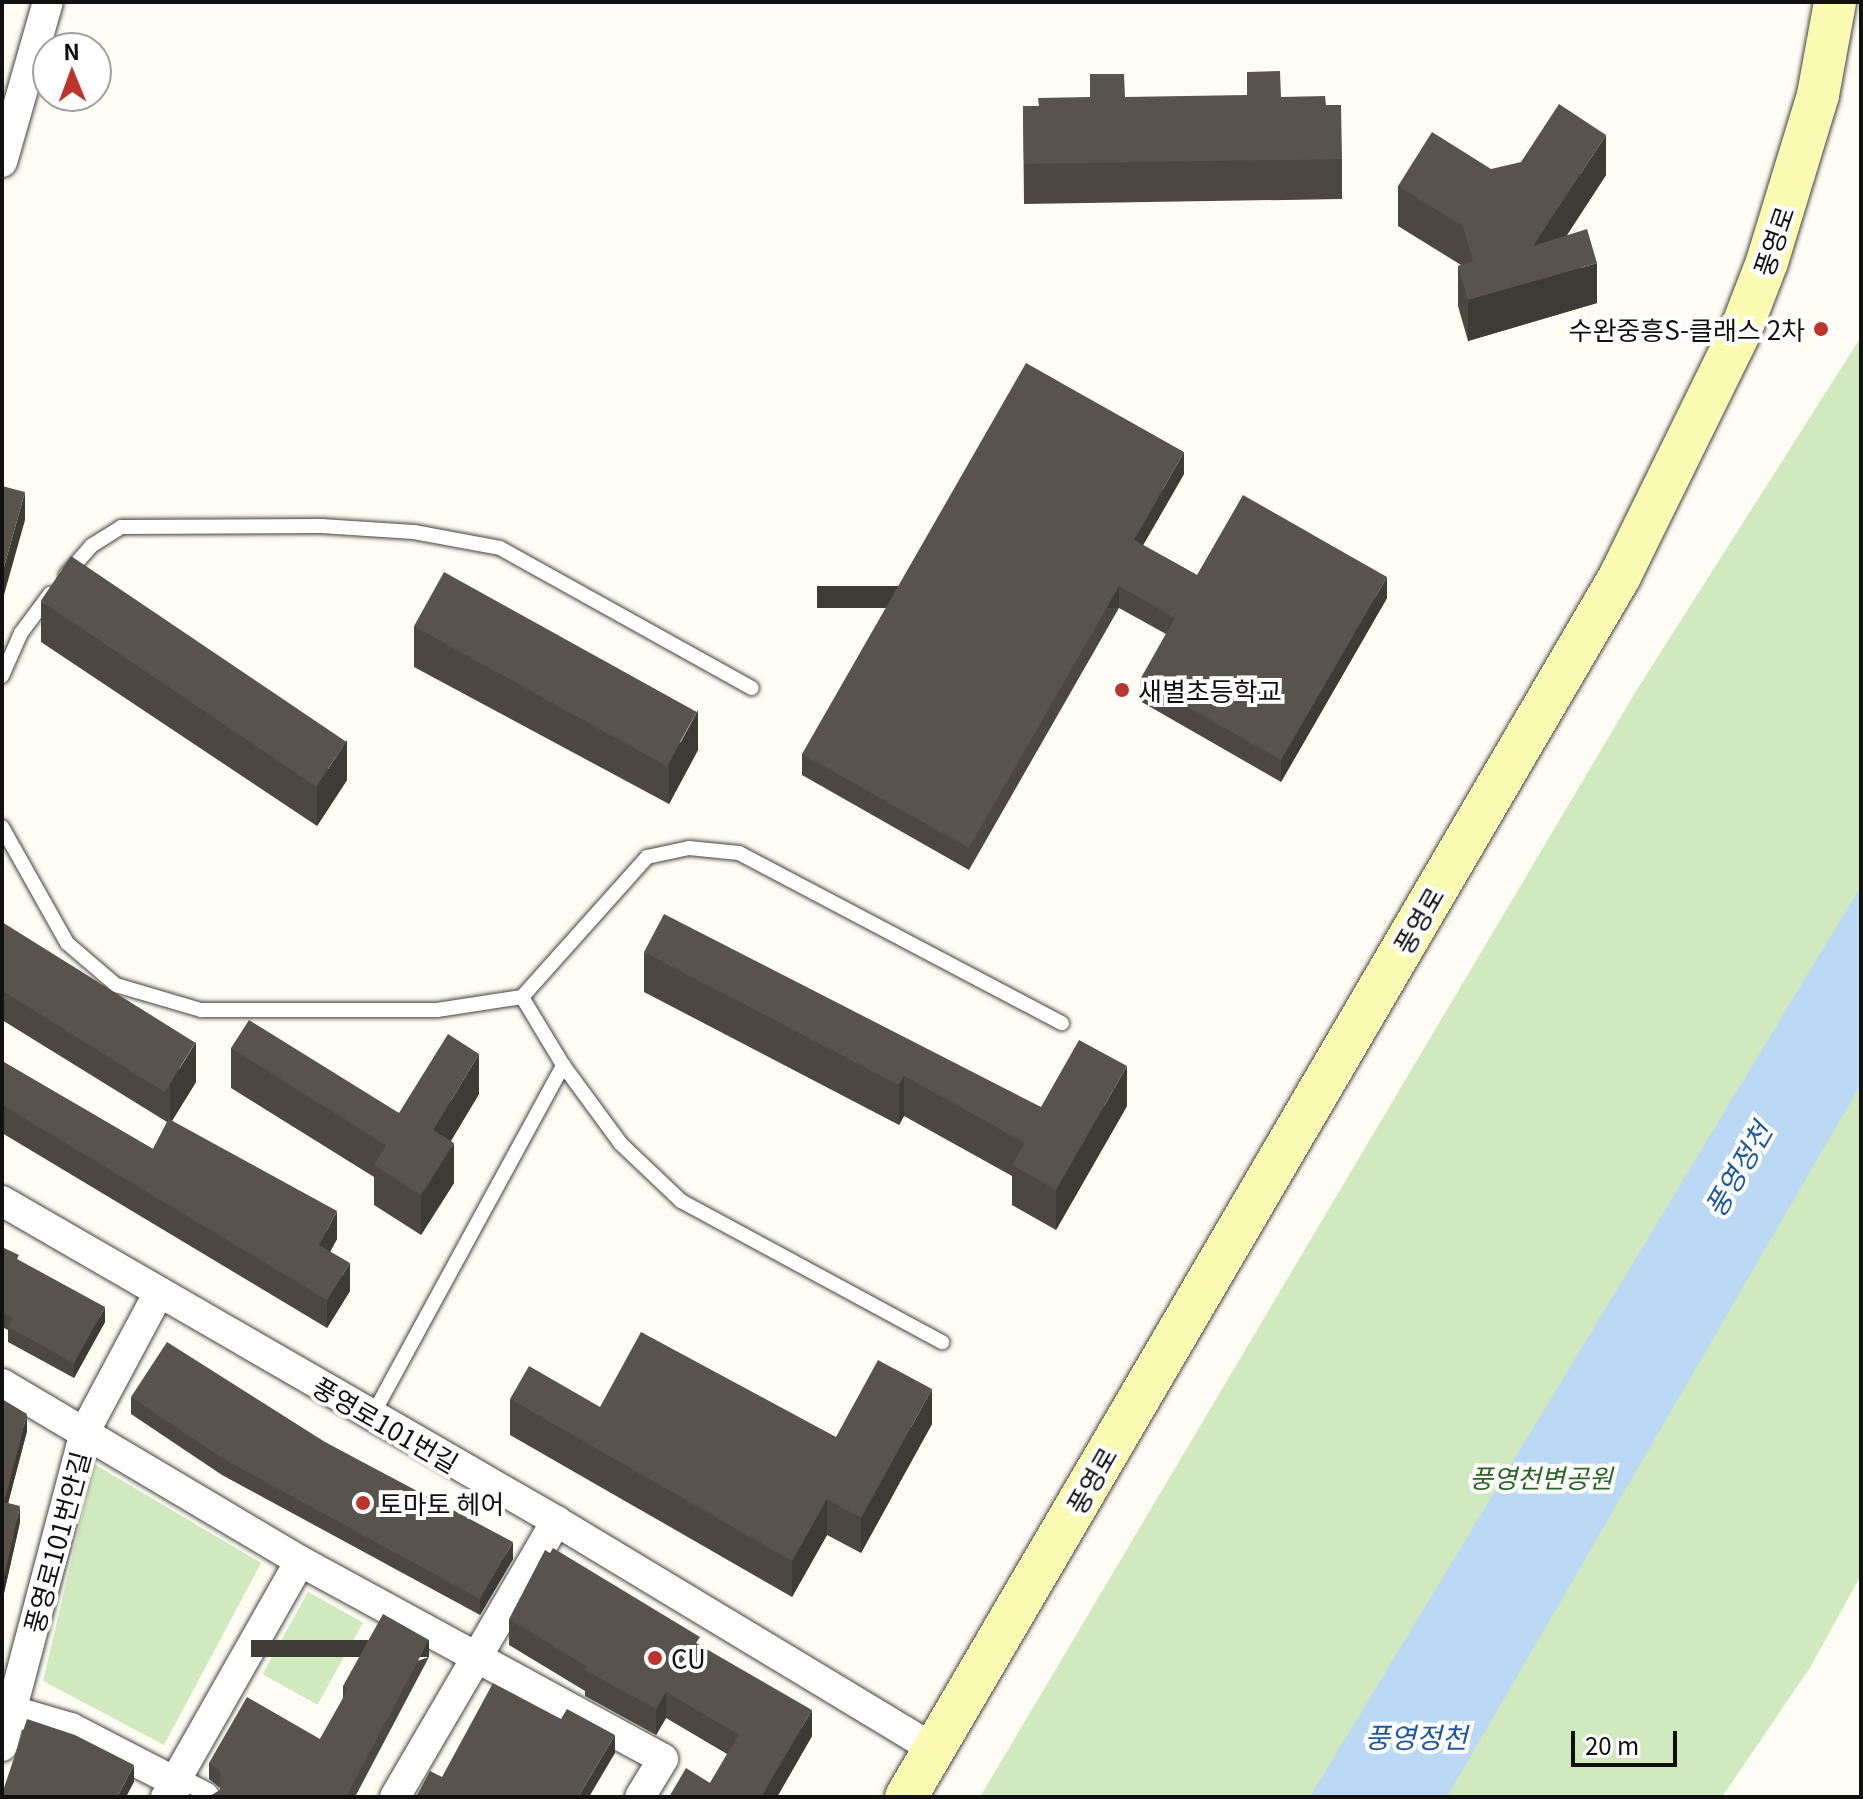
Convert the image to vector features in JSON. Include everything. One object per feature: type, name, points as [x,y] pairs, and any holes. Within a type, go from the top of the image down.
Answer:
[{"type":"main road","name":"풍영로","points":[[906,1797],[1620,576],[1740,332],[1767,262],[1818,95],[1835,2]]},
{"type":"street","points":[[2,162],[48,2]]},
{"type":"street","name":"풍영로101번길","points":[[2,1201],[158,1294],[556,1521],[933,1748]]},
{"type":"street","name":"풍영로101번안길","points":[[2,1746],[7,1709],[85,1431],[158,1294]]},
{"type":"street","name":"풍영로101번안길","points":[[2,1384],[300,1561],[663,1759],[640,1797]]},
{"type":"street","points":[[395,1797],[556,1521]]},
{"type":"street","points":[[171,1789],[300,1561]]},
{"type":"street","points":[[7,1709],[71,1728],[171,1789],[204,1797]]},
{"type":"lane","points":[[2,676],[21,633],[91,546],[121,527],[321,526],[398,531],[500,548],[752,688]]},
{"type":"lane","points":[[2,827],[22,869],[67,943],[116,985],[201,1010],[437,1010],[522,997],[647,857],[689,848],[739,853],[1062,1023]]},
{"type":"lane","points":[[522,997],[563,1065],[621,1144],[681,1201],[942,1342]]},
{"type":"lane","points":[[372,1417],[563,1065]]},
{"type":"green space","name":"풍영천변공원","points":[[1861,337],[1861,1575],[1811,1666],[1722,1797],[980,1797],[1636,691]]},
{"type":"green space","points":[[94,1464],[261,1563],[164,1745],[43,1681]]},
{"type":"green space","points":[[308,1592],[363,1623],[318,1705],[262,1674]]},
{"type":"water","name":"풍영정천","points":[[1861,886],[1861,1084],[1447,1797],[1310,1797]]},
{"type":"building","points":[[1280,71],[1281,97],[1325,96],[1326,105],[1341,105],[1342,159],[1024,164],[1023,106],[1039,106],[1038,98],[1090,97],[1090,74],[1124,74],[1125,97],[1247,95],[1247,72]]},
{"type":"building","points":[[1559,104],[1606,135],[1533,246],[1587,229],[1597,263],[1468,300],[1458,266],[1473,261],[1463,226],[1398,186],[1432,132],[1491,169],[1521,162]]},
{"type":"building","name":"새별초등학교","points":[[1026,363],[1184,452],[1134,540],[1197,575],[1243,495],[1387,577],[1281,760],[1140,680],[1175,618],[1119,586],[969,848],[802,754]]},
{"type":"building","points":[[2,486],[25,492],[2,574]]},
{"type":"building","points":[[71,556],[346,742],[316,786],[41,601]]},
{"type":"building","points":[[444,572],[697,712],[667,766],[414,626]]},
{"type":"building","points":[[664,914],[1041,1107],[1079,1040],[1127,1066],[1056,1190],[1012,1165],[1025,1143],[904,1076],[899,1085],[644,952]]},
{"type":"building","points":[[2,922],[195,1043],[165,1092],[2,990]]},
{"type":"building","points":[[249,1020],[399,1113],[448,1034],[479,1054],[433,1130],[454,1143],[421,1195],[374,1165],[386,1145],[231,1048]]},
{"type":"building","points":[[2,1061],[153,1149],[169,1119],[337,1211],[319,1245],[350,1263],[327,1300],[2,1105]]},
{"type":"building","points":[[2,1247],[19,1255],[17,1259],[105,1307],[74,1363],[8,1327],[13,1318],[2,1312]]},
{"type":"building","points":[[641,1332],[836,1437],[878,1360],[932,1389],[861,1518],[827,1499],[792,1561],[510,1399],[529,1366],[600,1407]]},
{"type":"building","points":[[167,1342],[325,1442],[513,1542],[480,1599],[222,1458],[131,1397]]},
{"type":"building","points":[[2,1399],[27,1414],[4,1502],[20,1506],[4,1577],[2,1577]]},
{"type":"building","points":[[553,1548],[700,1637],[696,1643],[812,1710],[761,1797],[669,1797],[686,1768],[710,1783],[739,1735],[666,1692],[656,1709],[585,1670],[588,1667],[509,1619],[545,1550],[550,1553]]},
{"type":"building","points":[[383,1614],[429,1640],[346,1797],[208,1797],[220,1790],[220,1772],[209,1763],[247,1697],[320,1739],[348,1689],[343,1686]]},
{"type":"building","points":[[493,1683],[561,1719],[567,1709],[615,1735],[578,1797],[416,1797],[430,1771],[442,1777]]},
{"type":"building","points":[[27,1719],[75,1735],[134,1765],[117,1797],[2,1797]]},
{"type":"place","name":"수완중흥S-클래스 2차","points":[[1821,329]]},
{"type":"place","name":"새별초등학교","points":[[1122,690]]},
{"type":"place","name":"토마토 헤어","points":[[363,1503]]},
{"type":"place","name":"CU","points":[[655,1658]]}]
